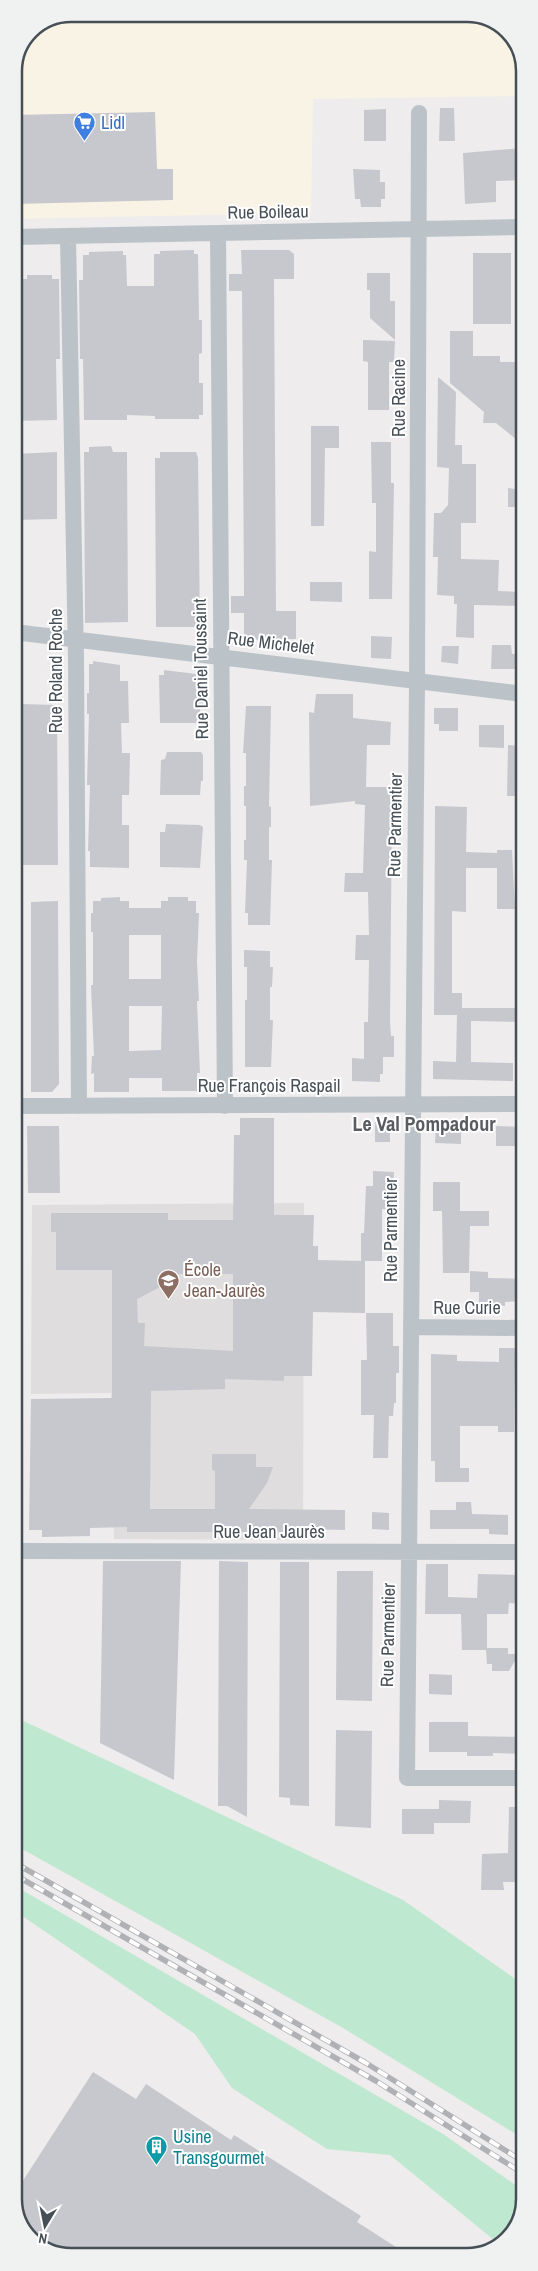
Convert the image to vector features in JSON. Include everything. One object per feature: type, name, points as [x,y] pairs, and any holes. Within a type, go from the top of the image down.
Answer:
[{"type":"street","name":"Rue Racine","points":[[417,682],[418,114]]},
{"type":"street","name":"Rue Boileau","points":[[22,237],[516,227]]},
{"type":"street","name":"Rue Daniel Toussaint","points":[[218,233],[225,1106]]},
{"type":"street","name":"Rue Roland Roche","points":[[68,236],[76,640],[79,1106]]},
{"type":"street","name":"Rue Michelet","points":[[22,633],[516,693]]},
{"type":"street","name":"Rue Parmentier","points":[[417,682],[407,1778],[516,1778]]},
{"type":"street","name":"Rue François Raspail","points":[[22,1106],[516,1104]]},
{"type":"street","name":"Rue Curie","points":[[411,1327],[516,1328]]},
{"type":"street","name":"Rue Jean Jaurès","points":[[22,1551],[516,1552]]},
{"type":"shaded area","points":[[72,22],[469,23],[485,26],[499,35],[509,47],[515,62],[516,96],[313,99],[311,213],[22,219],[22,72],[23,62],[31,44],[44,31],[53,26]]},
{"type":"shaded area","name":"École Jean-Jaurès","points":[[304,1203],[303,1540],[114,1539],[111,1393],[31,1394],[32,1205]]},
{"type":"green space","points":[[22,1720],[403,1900],[516,1979],[516,2134],[343,2028],[22,1849]]},
{"type":"green space","points":[[22,1890],[443,2134],[516,2185],[515,2206],[509,2224],[494,2240],[390,2155],[327,2149],[232,2088],[195,2034],[22,1916]]},
{"type":"building","points":[[440,108],[454,108],[455,141],[439,141]]},
{"type":"building","points":[[386,109],[386,141],[364,141],[364,110]]},
{"type":"building","name":"Lidl","points":[[155,112],[157,169],[173,169],[173,200],[22,204],[22,115]]},
{"type":"building","points":[[516,149],[516,180],[496,181],[496,202],[465,204],[463,153]]},
{"type":"building","points":[[353,169],[380,170],[380,182],[385,182],[385,199],[381,199],[381,207],[361,207],[360,199],[355,199]]},
{"type":"building","points":[[194,250],[194,254],[198,254],[199,320],[202,320],[202,353],[199,354],[199,383],[203,383],[203,415],[199,415],[199,419],[155,419],[155,416],[127,415],[127,420],[84,420],[83,359],[80,359],[79,280],[83,280],[83,255],[89,255],[89,252],[123,251],[123,255],[126,255],[127,286],[154,286],[154,254],[160,254],[160,251]]},
{"type":"building","points":[[241,250],[289,250],[294,254],[294,279],[274,279],[276,611],[296,611],[296,639],[244,640],[244,613],[231,613],[231,596],[244,596],[242,291],[229,291],[229,274],[242,274]]},
{"type":"building","points":[[473,253],[511,253],[511,324],[473,324]]},
{"type":"building","points":[[367,273],[390,273],[390,301],[395,301],[395,340],[370,318],[370,290],[367,290]]},
{"type":"building","points":[[27,275],[52,275],[52,279],[59,279],[60,359],[56,359],[57,420],[22,421],[22,279],[27,279]]},
{"type":"building","points":[[450,331],[473,331],[473,356],[500,356],[500,362],[516,362],[516,439],[496,423],[483,423],[484,412],[450,383]]},
{"type":"building","points":[[363,340],[395,341],[394,362],[389,362],[389,410],[368,410],[368,362],[363,361]]},
{"type":"building","points":[[438,377],[456,392],[455,445],[462,445],[462,464],[476,464],[476,523],[461,523],[461,559],[499,560],[498,591],[516,592],[516,606],[474,605],[474,638],[456,637],[457,604],[454,604],[454,596],[437,595],[438,557],[433,557],[434,513],[441,513],[448,505],[449,468],[437,467]]},
{"type":"building","points":[[311,426],[339,426],[339,448],[325,448],[324,526],[311,526]]},
{"type":"building","points":[[371,442],[391,442],[391,483],[394,483],[392,599],[369,599],[369,551],[376,552],[376,503],[372,503]]},
{"type":"building","points":[[111,446],[113,452],[127,452],[128,622],[85,623],[84,452],[89,452],[89,447]]},
{"type":"building","points":[[57,452],[57,519],[22,520],[22,454]]},
{"type":"building","points":[[160,452],[196,452],[198,458],[200,627],[156,627],[155,458],[160,458]]},
{"type":"building","points":[[508,488],[516,489],[516,507],[508,507]]},
{"type":"building","points":[[310,582],[342,582],[342,602],[310,601]]},
{"type":"building","points":[[371,636],[392,637],[391,659],[371,658]]},
{"type":"building","points":[[492,645],[511,645],[512,654],[516,654],[516,669],[491,669]]},
{"type":"building","points":[[442,646],[459,646],[458,664],[441,662]]},
{"type":"building","points":[[93,661],[120,665],[120,681],[128,681],[129,723],[121,723],[122,753],[130,753],[129,795],[122,795],[122,825],[129,825],[129,868],[90,867],[90,851],[88,851],[90,785],[87,785],[89,714],[87,714],[87,693],[89,693],[89,664],[93,664]]},
{"type":"building","points":[[164,670],[196,674],[196,681],[202,682],[203,709],[200,708],[200,723],[160,723],[159,675],[164,675]]},
{"type":"building","points":[[316,694],[353,694],[353,718],[391,722],[390,745],[367,745],[366,787],[391,787],[392,804],[390,1022],[391,1036],[394,1036],[394,1057],[383,1057],[383,1074],[380,1074],[380,1082],[352,1081],[352,1058],[364,1059],[364,1022],[368,1022],[369,960],[355,960],[356,935],[369,935],[368,892],[344,892],[345,873],[363,873],[365,805],[355,804],[355,801],[310,806],[309,712],[314,713]]},
{"type":"building","points":[[22,704],[57,705],[58,865],[22,865]]},
{"type":"building","points":[[246,706],[271,706],[269,806],[271,807],[271,827],[269,827],[269,860],[272,860],[270,925],[248,925],[248,913],[245,913],[247,860],[244,860],[246,806],[244,806],[244,786],[246,786],[246,753],[243,753]]},
{"type":"building","points":[[434,708],[458,708],[458,731],[439,731],[439,724],[434,724]]},
{"type":"building","points":[[479,725],[504,725],[504,748],[479,747]]},
{"type":"building","points":[[508,745],[516,746],[516,796],[507,796]]},
{"type":"building","points":[[167,752],[201,752],[203,755],[203,781],[201,781],[200,795],[160,795],[161,760],[165,759]]},
{"type":"building","points":[[435,806],[467,807],[466,852],[497,853],[497,850],[512,850],[515,909],[497,909],[497,868],[466,868],[466,912],[452,911],[452,993],[462,993],[462,1008],[516,1008],[516,1022],[471,1021],[471,1062],[513,1063],[513,1081],[433,1079],[433,1061],[456,1062],[457,1015],[434,1015]]},
{"type":"building","points":[[166,824],[200,825],[203,827],[200,868],[160,867],[160,832],[165,832]]},
{"type":"building","points":[[120,897],[120,901],[129,901],[129,908],[161,908],[161,901],[168,901],[168,897],[188,897],[188,901],[196,901],[196,913],[199,913],[197,962],[199,1001],[197,1001],[200,1073],[197,1073],[197,1091],[162,1091],[162,1078],[129,1078],[129,1092],[94,1092],[94,1073],[91,1074],[92,1056],[94,1056],[91,985],[93,985],[93,932],[91,932],[91,913],[93,913],[93,901],[101,901],[101,898]],"holes":[[[129,935],[161,935],[161,979],[129,979]],[[129,1006],[162,1006],[161,1050],[129,1051]]]},
{"type":"building","points":[[58,901],[59,1084],[52,1092],[31,1092],[31,902]]},
{"type":"building","points":[[244,950],[270,951],[270,967],[273,967],[272,987],[270,987],[270,1020],[273,1020],[271,1067],[245,1067],[247,967],[244,967]]},
{"type":"building","points":[[240,1118],[274,1118],[274,1215],[314,1215],[313,1246],[318,1246],[318,1260],[365,1261],[365,1313],[313,1312],[312,1376],[284,1376],[284,1381],[225,1379],[225,1389],[151,1391],[150,1509],[215,1509],[215,1471],[212,1470],[212,1454],[256,1454],[256,1467],[273,1467],[267,1483],[249,1509],[345,1510],[345,1530],[303,1529],[303,1532],[127,1532],[127,1527],[90,1528],[90,1536],[42,1537],[42,1530],[29,1530],[31,1399],[112,1398],[112,1270],[56,1270],[56,1232],[51,1232],[51,1213],[168,1213],[168,1220],[233,1220],[234,1135],[240,1135]],"holes":[[[174,1274],[233,1274],[233,1351],[144,1346],[145,1323],[138,1323],[137,1299],[168,1283]]]},
{"type":"building","points":[[375,1122],[390,1122],[390,1142],[375,1142]]},
{"type":"building","points":[[436,1123],[461,1123],[461,1144],[435,1143]]},
{"type":"building","points":[[27,1126],[59,1126],[60,1193],[28,1193]]},
{"type":"building","points":[[496,1126],[516,1127],[516,1146],[496,1146]]},
{"type":"building","points":[[373,1171],[394,1172],[392,1210],[382,1209],[382,1261],[361,1261],[361,1233],[364,1233],[366,1186],[373,1186]]},
{"type":"building","points":[[433,1182],[460,1182],[460,1211],[489,1211],[489,1226],[470,1226],[469,1273],[443,1273],[442,1211],[433,1211]]},
{"type":"building","points":[[470,1271],[488,1272],[488,1278],[516,1279],[516,1301],[505,1302],[505,1306],[497,1305],[497,1309],[479,1308],[479,1292],[470,1292]]},
{"type":"building","points":[[366,1313],[393,1313],[393,1346],[399,1346],[399,1373],[396,1373],[396,1403],[394,1403],[393,1416],[389,1416],[388,1458],[373,1458],[374,1415],[361,1415],[361,1360],[367,1360]]},
{"type":"building","points":[[499,1348],[516,1348],[514,1432],[498,1432],[498,1426],[460,1426],[460,1468],[469,1468],[469,1482],[435,1482],[435,1461],[431,1461],[431,1354],[457,1355],[457,1361],[499,1362]]},
{"type":"building","points":[[456,1502],[471,1502],[472,1514],[508,1515],[508,1535],[489,1534],[489,1529],[430,1529],[430,1510],[456,1510]]},
{"type":"building","points":[[372,1512],[389,1513],[389,1530],[372,1529]]},
{"type":"building","points":[[103,1561],[181,1561],[174,1780],[100,1743]]},
{"type":"building","points":[[219,1561],[248,1562],[247,1817],[227,1806],[218,1806]]},
{"type":"building","points":[[280,1562],[309,1562],[309,1806],[290,1805],[290,1798],[279,1797]]},
{"type":"building","points":[[426,1564],[448,1564],[448,1597],[477,1598],[478,1574],[516,1575],[516,1603],[509,1603],[508,1614],[487,1614],[487,1648],[508,1648],[508,1654],[516,1654],[516,1659],[509,1671],[492,1671],[492,1664],[487,1664],[486,1650],[462,1650],[461,1614],[425,1614]]},
{"type":"building","points":[[337,1571],[373,1571],[372,1701],[336,1700]]},
{"type":"building","points":[[429,1674],[452,1675],[452,1695],[429,1694]]},
{"type":"building","points":[[429,1722],[468,1722],[468,1736],[516,1737],[516,1754],[493,1753],[493,1756],[467,1756],[467,1752],[429,1752]]},
{"type":"building","points":[[336,1730],[372,1731],[371,1828],[335,1826]]},
{"type":"building","points":[[439,1800],[471,1801],[470,1823],[434,1823],[434,1834],[402,1834],[402,1809],[439,1809]]},
{"type":"building","points":[[509,1807],[516,1807],[516,1882],[503,1882],[504,1890],[481,1890],[482,1854],[508,1853]]},
{"type":"building","name":"Usine Transgourmet","points":[[93,2072],[136,2099],[146,2084],[231,2140],[234,2135],[361,2216],[357,2222],[398,2248],[59,2247],[39,2236],[29,2224],[23,2209],[22,2182]]},
{"type":"railway","points":[[22,1867],[366,2063],[516,2157]]},
{"type":"railway","points":[[22,1879],[376,2081],[516,2169]]},
{"type":"place","name":"Lidl","points":[[85,142]]},
{"type":"place","name":"École Jean-Jaurès","points":[[168,1299]]},
{"type":"place","name":"Usine Transgourmet","points":[[157,2166]]},
{"type":"district","name":"Le Val Pompadour","points":[[424,1124]]}]
